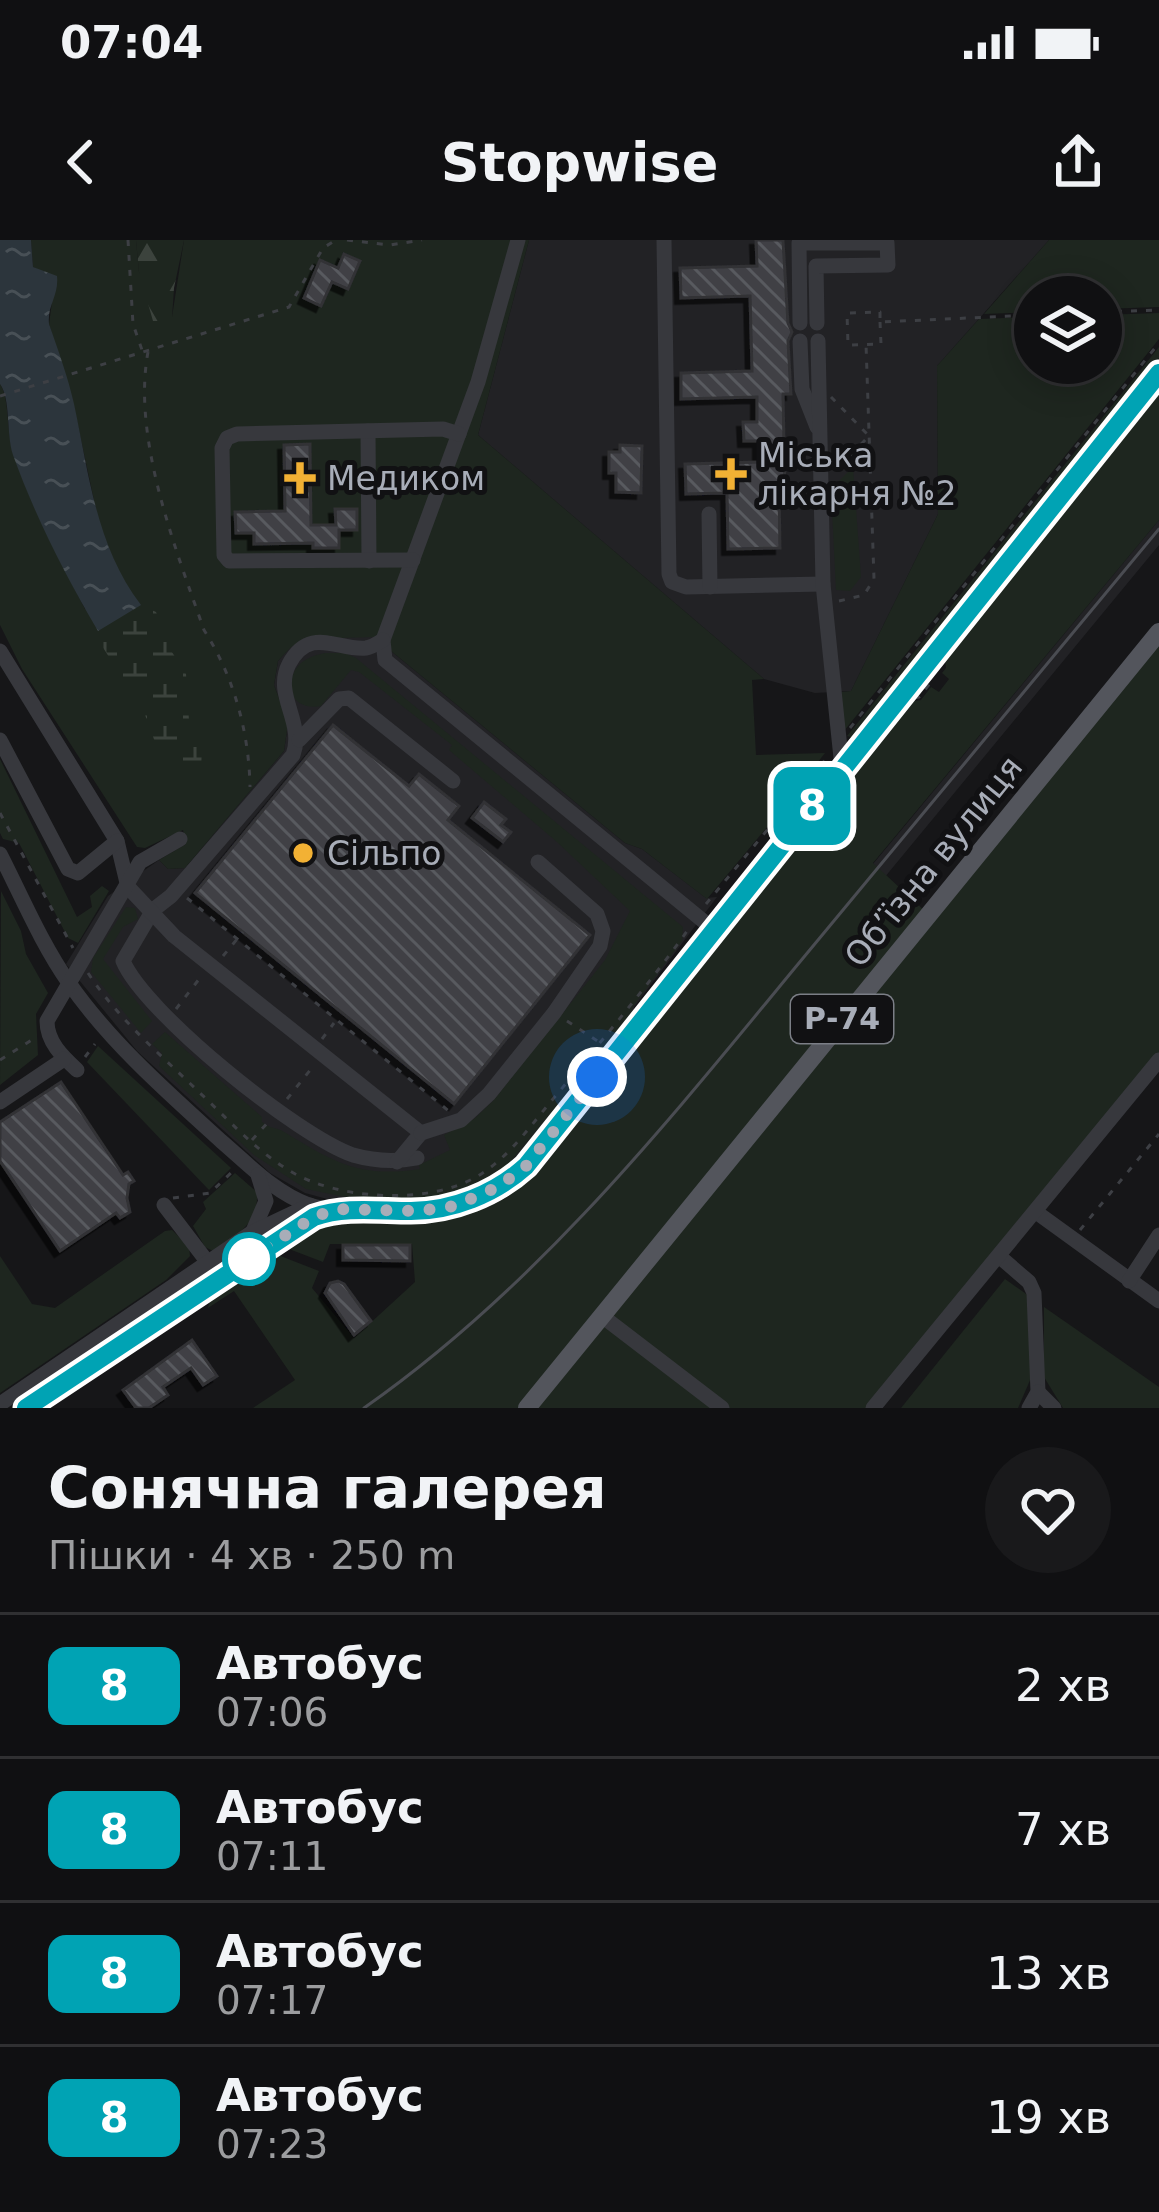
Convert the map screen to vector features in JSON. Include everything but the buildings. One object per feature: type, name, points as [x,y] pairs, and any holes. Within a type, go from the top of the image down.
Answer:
[{"type":"main road","name":"Обʼїзна вулиця","points":[[527,1408],[1159,632]]},
{"type":"street","points":[[518,240],[478,382],[383,640],[385,659],[713,929]]},
{"type":"street","points":[[664,240],[668,574],[678,586],[824,592]]},
{"type":"street","points":[[820,436],[802,389],[809,332],[816,266],[888,265],[887,243],[795,242],[809,332],[819,386],[824,592],[841,758],[847,763]]},
{"type":"street","points":[[0,854],[67,981],[104,1030],[282,1192],[310,1205],[337,1209],[418,1211],[454,1206],[513,1178],[1159,373]]},
{"type":"street","points":[[413,560],[229,561],[224,555],[222,448],[226,439],[237,434],[442,429],[459,434]]},
{"type":"street","points":[[368,430],[369,561]]},
{"type":"street","points":[[709,514],[710,587]]},
{"type":"street","points":[[299,740],[283,690],[284,675],[300,649],[320,643],[365,648],[383,640]]},
{"type":"street","points":[[0,651],[117,841],[128,887],[174,936],[421,1133]]},
{"type":"street","points":[[417,1158],[397,1162],[359,1157],[277,1112],[169,1018],[123,964],[153,910],[171,896],[338,699],[349,698],[453,781]]},
{"type":"street","points":[[0,740],[68,869],[77,874],[117,841]]},
{"type":"street","points":[[0,1102],[70,1064],[46,1031],[46,1021],[140,862],[180,839]]},
{"type":"street","points":[[397,1162],[421,1133],[460,1120],[489,1094],[600,946],[603,931],[597,914],[538,862]]},
{"type":"street","points":[[873,1408],[1159,1060]]},
{"type":"street","points":[[250,1166],[263,1184],[266,1202],[251,1233]]},
{"type":"street","points":[[168,1202],[209,1264]]},
{"type":"street","points":[[0,1404],[251,1233],[310,1205]]},
{"type":"street","points":[[26,1408],[280,1238],[337,1209]]},
{"type":"street","points":[[1036,1213],[1159,1301]]},
{"type":"street","points":[[1129,1281],[1159,1235]]},
{"type":"street","points":[[1000,1257],[1029,1282],[1034,1293],[1038,1392],[1029,1408]]},
{"type":"street","points":[[602,1316],[722,1408]]},
{"type":"street","points":[[1038,1392],[1054,1408]]},
{"type":"path","points":[[128,240],[133,324],[146,353],[148,452],[197,610],[242,717],[250,760],[250,804]]},
{"type":"path","points":[[0,396],[289,307],[323,248],[336,240]]},
{"type":"path","points":[[347,240],[390,245],[422,240]]},
{"type":"path","points":[[1122,311],[1159,310]]},
{"type":"path","points":[[880,312],[880,322],[881,344],[848,345],[847,313],[880,312]]},
{"type":"path","points":[[880,322],[1014,316]]},
{"type":"path","points":[[88,965],[88,974],[145,1040],[251,1142],[289,1170],[333,1187],[406,1193],[452,1188],[473,1179],[503,1157],[600,1043],[1159,343]]},
{"type":"path","points":[[824,592],[855,599],[872,587],[866,344]]},
{"type":"path","points":[[819,386],[869,436]]},
{"type":"path","points":[[820,486],[869,436]]},
{"type":"path","points":[[912,698],[920,697],[932,681]]},
{"type":"path","points":[[0,813],[70,946],[80,944]]},
{"type":"path","points":[[182,905],[187,898],[460,1120]]},
{"type":"path","points":[[145,1040],[243,932]]},
{"type":"path","points":[[554,1013],[600,1043]]},
{"type":"path","points":[[251,1142],[322,1056],[321,1041],[336,1021]]},
{"type":"path","points":[[0,1060],[46,1031]]},
{"type":"path","points":[[372,1050],[379,1042]]},
{"type":"path","points":[[70,1064],[94,1044]]},
{"type":"path","points":[[1079,1232],[1159,1134]]},
{"type":"path","points":[[168,1202],[210,1193],[250,1166]]},
{"type":"shaded area","name":"Міська лікарня №2","points":[[529,240],[1049,240],[937,366],[938,514],[851,691],[815,693],[764,679],[478,435]]},
{"type":"shaded area","points":[[1159,520],[1159,545],[643,1170],[353,1408],[873,864]]},
{"type":"shaded area","points":[[327,637],[374,637],[625,843],[642,849],[706,898],[717,897],[634,1007],[635,1015],[519,1158],[480,1187],[428,1203],[331,1200],[305,1193],[270,1173],[137,1051],[66,964],[108,896],[159,860],[168,869],[185,868],[284,751],[288,723],[274,685],[278,661],[291,646]]},
{"type":"green space","points":[[31,240],[136,240],[139,272],[172,317],[184,240],[529,240],[478,435],[764,679],[752,680],[756,755],[825,753],[803,781],[795,776],[785,789],[793,796],[707,899],[642,849],[625,843],[374,637],[308,639],[291,647],[278,661],[274,685],[288,723],[284,751],[185,868],[168,869],[159,860],[186,844],[183,830],[145,848],[137,847],[22,669],[0,625],[0,384],[21,475],[85,609],[140,605],[124,584],[100,528],[74,407],[49,324],[52,302],[46,274],[33,267]]},
{"type":"green space","points":[[136,240],[184,240],[172,317],[155,328],[139,272]]},
{"type":"green space","points":[[1049,240],[1159,240],[1159,307],[1122,308],[1122,276],[1017,276]]},
{"type":"green space","points":[[1014,280],[1014,313],[984,314]]},
{"type":"green space","points":[[1159,313],[1159,339],[844,731],[841,692],[851,691],[938,514],[937,366],[979,319],[1014,318],[1014,384],[1122,384],[1122,314]]},
{"type":"green space","points":[[1159,347],[1159,358],[854,738],[847,736]]},
{"type":"green space","points":[[1159,390],[1159,520],[873,863],[927,913],[1159,632],[1159,1060],[873,1408],[253,1408],[295,1380],[234,1291],[208,1308],[211,1294],[267,1256],[278,1255],[319,1271],[312,1288],[354,1338],[415,1282],[412,1244],[330,1244],[323,1262],[289,1249],[287,1241],[323,1222],[417,1224],[452,1219],[504,1199],[534,1174],[909,702],[921,700],[931,687],[939,692],[949,679],[942,673],[945,659]]},
{"type":"green space","points":[[853,467],[861,577],[850,591],[836,590],[831,489]]},
{"type":"green space","points":[[141,605],[156,612],[186,674],[189,721],[202,746],[201,770],[188,778],[175,776],[162,761],[144,712],[102,646],[98,631]]},
{"type":"green space","points":[[325,653],[356,658],[683,927],[682,941],[632,1008],[632,1016],[505,1168],[467,1190],[426,1200],[355,1199],[306,1189],[254,1155],[159,1066],[162,1053],[152,1044],[165,1032],[262,1117],[262,1122],[334,1160],[381,1171],[420,1169],[419,1165],[450,1150],[444,1135],[474,1119],[493,1101],[605,960],[630,911],[449,750],[452,745],[359,672],[351,670],[321,706],[299,702],[289,691],[295,670]]},
{"type":"green space","points":[[0,759],[77,917],[92,907],[90,896],[102,886],[109,891],[78,943],[68,938],[19,843],[3,839],[0,833]]},
{"type":"green space","points":[[1,891],[21,931],[26,954],[48,993],[36,1014],[38,1055],[0,1085]]},
{"type":"green space","points":[[126,907],[135,908],[138,919],[123,927],[103,959],[152,1021],[141,1033],[91,972],[93,958]]},
{"type":"green space","points":[[98,1046],[231,1168],[209,1190],[87,1062]]},
{"type":"green space","points":[[235,1173],[257,1192],[257,1203],[245,1227],[213,1251],[205,1247],[193,1226],[206,1209],[203,1202]]},
{"type":"green space","points":[[172,1230],[189,1247],[190,1256],[166,1280],[0,1393],[0,1256],[32,1304],[55,1308]]},
{"type":"green space","points":[[1005,1279],[1029,1296],[1031,1378],[1018,1408],[901,1408]]},
{"type":"green space","points":[[1044,1307],[1159,1387],[1159,1408],[1063,1408],[1044,1377]]},
{"type":"water","points":[[0,240],[31,240],[33,267],[57,276],[49,324],[72,394],[104,534],[141,605],[98,631],[51,545],[13,455],[0,384]]},
{"type":"tram line","points":[[364,1408],[484,1312],[594,1203],[1159,529]]},
{"type":"bus line","name":"8","points":[[26,1408],[314,1217],[337,1209],[418,1211],[454,1206],[513,1178],[1159,373]]},
{"type":"place","name":"Міська лікарня №2","points":[[731,474]]},
{"type":"place","name":"Медиком","points":[[300,478]]},
{"type":"place","name":"Сільпо","points":[[303,853]]},
{"type":"route","points":[[249,1259],[314,1217],[337,1209],[418,1211],[454,1206],[498,1187],[526,1166],[597,1077]]}]
